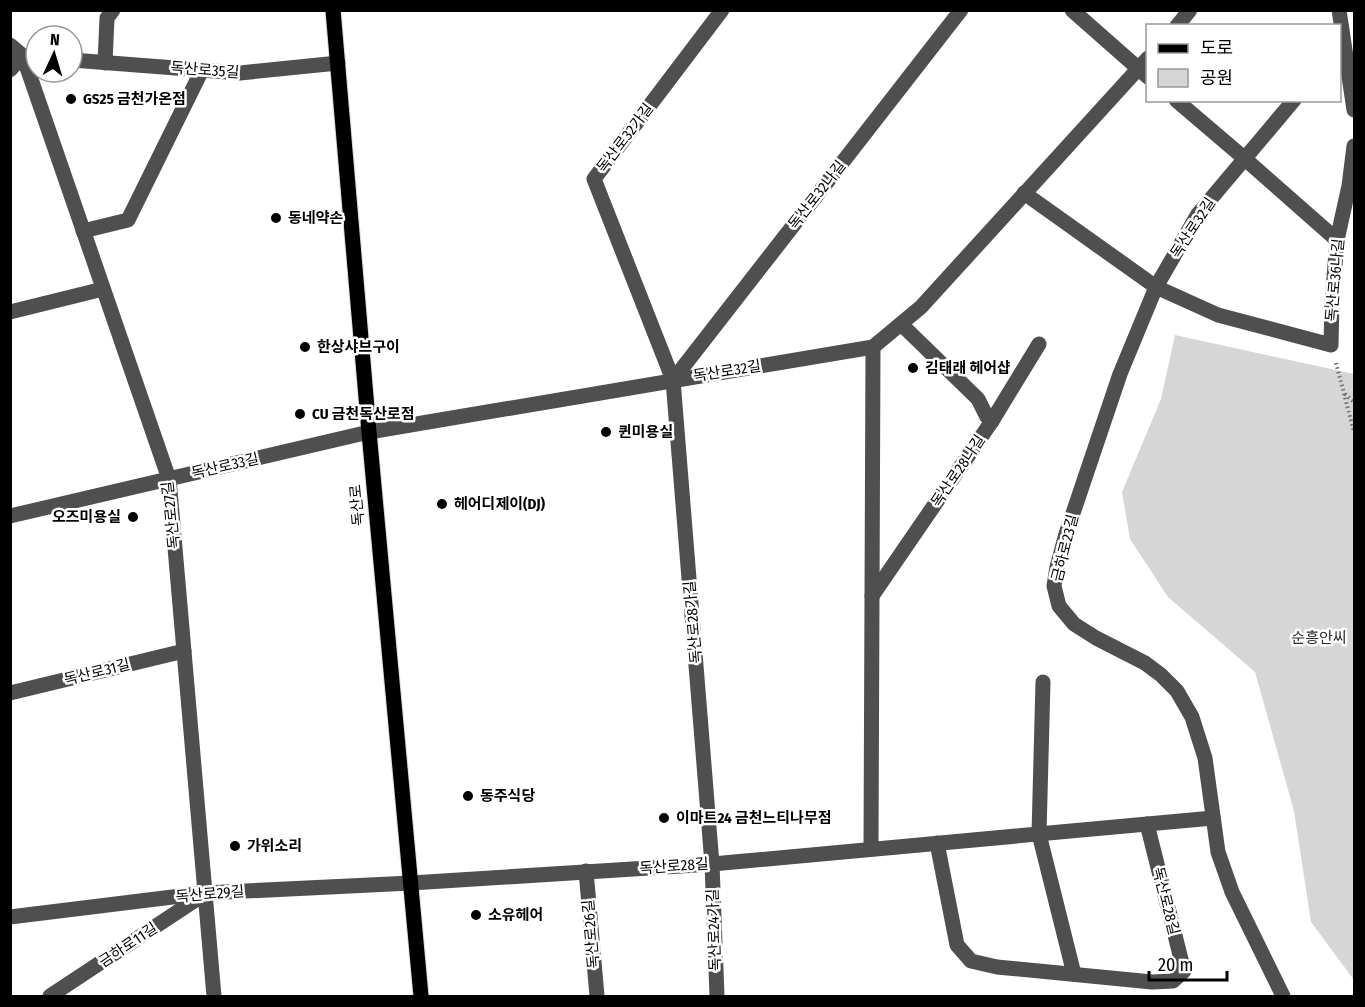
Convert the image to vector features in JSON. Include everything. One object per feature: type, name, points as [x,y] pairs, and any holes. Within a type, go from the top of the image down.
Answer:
[{"type":"main road","name":"독산로","points":[[333,10],[421,996]]},
{"type":"street","points":[[105,63],[106,18],[113,10]]},
{"type":"street","name":"독산로32나길","points":[[673,380],[961,10]]},
{"type":"street","points":[[871,849],[873,347],[921,307],[1024,193],[1144,68],[1072,10]]},
{"type":"street","points":[[1179,24],[1190,10]]},
{"type":"street","name":"독산로32가길","points":[[673,380],[594,179],[720,11]]},
{"type":"street","points":[[1341,38],[1354,110]]},
{"type":"street","points":[[10,45],[24,53]]},
{"type":"street","points":[[10,70],[24,61]]},
{"type":"street","name":"독산로35길","points":[[84,61],[240,73],[338,63]]},
{"type":"street","points":[[83,231],[128,220],[202,70]]},
{"type":"street","name":"독산로27길","points":[[38,84],[83,231],[169,479],[214,996]]},
{"type":"street","points":[[1178,102],[1337,240]]},
{"type":"street","name":"독산로32길","points":[[1156,287],[1198,214],[1292,102]]},
{"type":"street","name":"독산로36나길","points":[[1331,345],[1337,240],[1349,186],[1354,146]]},
{"type":"street","points":[[1024,193],[1156,287],[1218,315],[1331,345]]},
{"type":"street","name":"금하로23길","points":[[1156,287],[1120,374],[1066,534],[1054,586],[1059,606],[1074,624],[1145,663],[1178,691],[1192,717],[1205,758],[1218,852],[1232,892],[1283,996]]},
{"type":"street","points":[[10,312],[103,288]]},
{"type":"street","points":[[900,324],[978,399],[987,417],[992,421]]},
{"type":"street","name":"독산로28나길","points":[[872,596],[992,421],[1039,344]]},
{"type":"street","name":"독산로32길","points":[[369,432],[873,347]]},
{"type":"street","name":"독산로28가길","points":[[673,380],[712,864]]},
{"type":"street","name":"독산로33길","points":[[10,516],[369,432]]},
{"type":"street","name":"독산로31길","points":[[10,693],[184,651]]},
{"type":"street","points":[[1043,682],[1039,834],[1074,974]]},
{"type":"street","name":"독산로28길","points":[[411,883],[712,864],[1213,818]]},
{"type":"street","name":"독산로28길","points":[[937,843],[957,945],[971,960],[997,967],[1152,982],[1173,981],[1184,972],[1148,824]]},
{"type":"street","name":"독산로24가길","points":[[712,864],[717,996]]},
{"type":"street","name":"독산로26길","points":[[586,871],[597,996]]},
{"type":"street","name":"독산로29길","points":[[10,917],[205,893],[411,883]]},
{"type":"street","name":"금하로11길","points":[[50,996],[205,893]]},
{"type":"path","points":[[1331,345],[1354,432]]},
{"type":"path","points":[[1344,393],[1354,402]]},
{"type":"green space","name":"순흥안씨","points":[[1175,335],[1354,374],[1354,980],[1311,922],[1294,811],[1255,672],[1168,597],[1130,539],[1122,492],[1161,399]]},
{"type":"place","name":"GS25 금천가온점","points":[[71,99]]},
{"type":"place","name":"동네약손","points":[[276,218]]},
{"type":"place","name":"한상샤브구이","points":[[305,347]]},
{"type":"place","name":"김태래 헤어샵","points":[[913,368]]},
{"type":"place","name":"CU 금천독산로점","points":[[300,414]]},
{"type":"place","name":"퀸미용실","points":[[606,432]]},
{"type":"place","name":"헤어디제이(DJ)","points":[[442,504]]},
{"type":"place","name":"오즈미용실","points":[[133,517]]},
{"type":"place","name":"동주식당","points":[[468,796]]},
{"type":"place","name":"이마트24 금천느티나무점","points":[[664,818]]},
{"type":"place","name":"가위소리","points":[[235,846]]},
{"type":"place","name":"소유헤어","points":[[476,915]]}]
